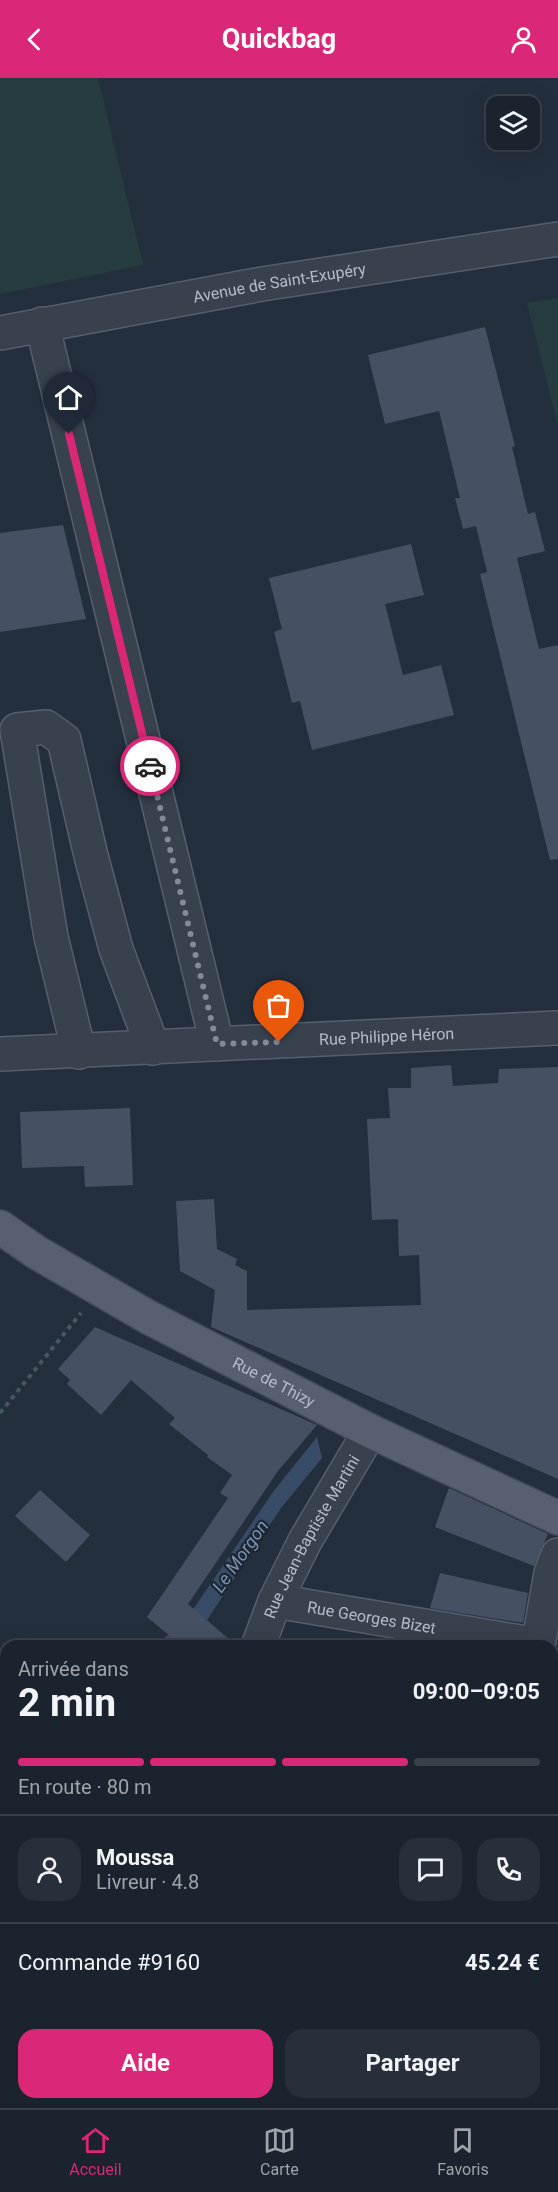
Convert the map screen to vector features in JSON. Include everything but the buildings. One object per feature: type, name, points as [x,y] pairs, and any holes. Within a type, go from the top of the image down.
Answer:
[{"type":"main road","name":"Rue de Thizy","points":[[0,1227],[36,1252],[148,1317],[370,1431],[558,1518]]},
{"type":"street","name":"Avenue de Saint-Exupéry","points":[[0,333],[262,284],[558,238]]},
{"type":"street","points":[[42,324],[217,1044]]},
{"type":"street","points":[[79,1052],[51,937],[17,730],[46,728],[64,740],[91,856],[116,949],[153,1048]]},
{"type":"street","name":"Rue Philippe Héron","points":[[0,1054],[558,1028]]},
{"type":"street","name":"Rue Jean-Baptiste Martini","points":[[260,1640],[275,1601],[319,1516],[370,1431]]},
{"type":"street","points":[[539,1640],[551,1573],[558,1555]]},
{"type":"street","name":"Rue Georges Bizet","points":[[275,1601],[508,1640]]},
{"type":"path","points":[[0,1413],[101,1290]]},
{"type":"green space","points":[[0,78],[98,78],[143,265],[0,294]]},
{"type":"green space","points":[[558,298],[558,426],[527,303]]},
{"type":"water","name":"Le Morgon","points":[[317,1437],[322,1458],[281,1508],[207,1620],[183,1640],[161,1640],[188,1617],[273,1492]]},
{"type":"way so far","points":[[150,766],[217,1044],[279,1042]]},
{"type":"route","points":[[69,434],[150,766]]}]
